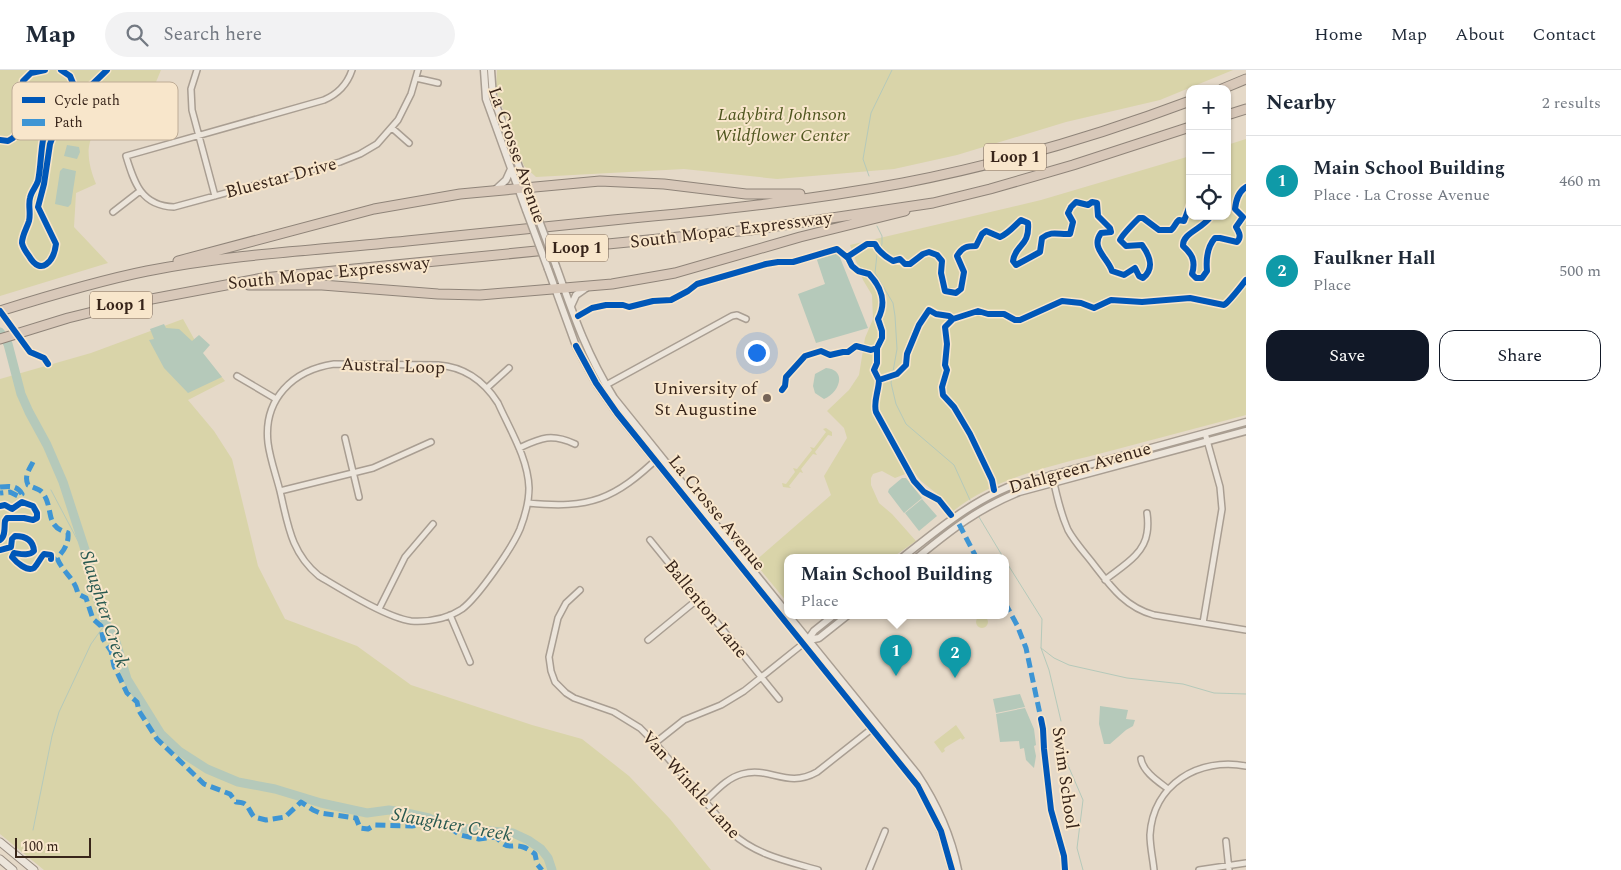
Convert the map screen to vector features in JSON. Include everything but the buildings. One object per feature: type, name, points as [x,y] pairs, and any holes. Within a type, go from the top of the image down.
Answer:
[{"type":"highway","points":[[1231,85],[1246,78]]},
{"type":"highway","name":"South Mopac Expressway","points":[[4,310],[51,295],[148,271],[247,256],[682,214],[924,179],[1028,154],[1107,130],[1186,102]]},
{"type":"highway","points":[[1231,114],[1246,109]]},
{"type":"highway","name":"South Mopac Expressway","points":[[0,339],[110,308],[263,278],[750,230],[933,202],[990,189],[1073,165],[1186,128]]},
{"type":"highway","points":[[148,271],[374,210],[432,198],[493,191],[600,181],[664,184],[746,194],[836,193]]},
{"type":"highway","points":[[221,286],[322,285],[438,294],[480,295],[612,284],[675,273],[800,237],[900,213],[933,202]]},
{"type":"main road","points":[[0,842],[34,870]]},
{"type":"main road","points":[[0,860],[13,870]]},
{"type":"street","points":[[197,70],[192,83],[191,102],[215,196]]},
{"type":"street","points":[[113,212],[140,191],[134,181],[126,156],[324,100],[344,87],[352,70]]},
{"type":"street","name":"Bluestar Drive","points":[[140,191],[153,202],[168,207],[183,206],[347,160],[372,147],[392,128],[406,107],[418,70]]},
{"type":"street","name":"La Crosse Avenue","points":[[484,70],[486,99],[511,169],[534,207],[556,266],[559,288],[576,346],[596,383],[617,413],[784,609]]},
{"type":"street","name":"La Crosse Avenue","points":[[492,70],[494,97],[523,188],[526,210],[548,269],[571,307],[587,351],[619,405],[658,459],[784,614]]},
{"type":"street","points":[[416,78],[438,83]]},
{"type":"street","points":[[392,128],[409,143]]},
{"type":"street","points":[[493,191],[506,180],[511,169]]},
{"type":"street","points":[[571,307],[572,299],[579,291],[592,285]]},
{"type":"street","points":[[606,385],[732,316],[737,315],[746,318]]},
{"type":"street","name":"Austral Loop","points":[[334,364],[446,365],[472,375],[487,388],[498,403],[526,467],[529,490],[528,503],[519,531],[480,591],[468,604],[450,615],[428,621],[412,621],[394,617],[332,584],[309,567],[292,541],[269,450],[267,432],[270,413],[276,399],[300,375],[319,366],[334,364]]},
{"type":"street","points":[[487,388],[510,368]]},
{"type":"street","points":[[237,376],[276,399]]},
{"type":"street","name":"Dahlgreen Avenue","points":[[907,554],[959,512],[1008,487],[1246,422]]},
{"type":"street","name":"Dahlgreen Avenue","points":[[922,554],[974,514],[1019,492],[1246,431]]},
{"type":"street","points":[[1203,623],[1222,509],[1220,487],[1205,433]]},
{"type":"street","points":[[519,448],[546,437],[560,438],[575,444]]},
{"type":"street","points":[[344,438],[359,496]]},
{"type":"street","points":[[280,491],[378,466],[431,442]]},
{"type":"street","points":[[528,503],[568,506],[596,500],[624,486],[658,459]]},
{"type":"street","points":[[1052,474],[1061,512],[1069,532],[1124,600],[1154,615],[1246,630]]},
{"type":"street","points":[[1106,580],[1134,558],[1141,549],[1148,533],[1148,513]]},
{"type":"street","points":[[379,609],[406,557],[433,524]]},
{"type":"street","name":"Ballenton Lane","points":[[650,540],[778,699]]},
{"type":"street","name":"Van Winkle Lane","points":[[580,590],[566,603],[558,618],[549,657],[553,677],[558,686],[570,696],[622,715],[640,728],[732,833],[750,847],[762,853],[818,870]]},
{"type":"street","points":[[648,640],[698,599]]},
{"type":"street","points":[[450,615],[470,662]]},
{"type":"street","name":"La Crosse Avenue","points":[[788,619],[875,726],[917,774],[952,845],[958,870]]},
{"type":"street","name":"La Crosse Avenue","points":[[791,619],[806,641]]},
{"type":"street","points":[[655,743],[679,723],[728,701],[762,678],[829,619]]},
{"type":"street","points":[[806,641],[818,638],[843,619]]},
{"type":"street","points":[[704,801],[728,780],[744,773],[764,772],[794,779],[814,774],[875,726]]},
{"type":"street","points":[[1141,759],[1142,765],[1146,770],[1168,790]]},
{"type":"street","points":[[1154,870],[1150,836],[1152,824],[1158,805],[1168,790],[1185,775],[1204,766],[1224,763],[1246,766]]},
{"type":"street","name":"La Crosse Avenue","points":[[937,814],[952,870]]},
{"type":"street","points":[[869,870],[885,832]]},
{"type":"street","points":[[1226,841],[1229,868]]},
{"type":"street","points":[[1199,870],[1229,868],[1246,863]]},
{"type":"green space","points":[[0,70],[161,70],[156,82],[12,82],[12,140],[91,140],[89,147],[90,165],[96,184],[76,193],[74,227],[108,263],[0,296]]},
{"type":"green space","name":"Ladybird Johnson Wildflower Center","points":[[497,70],[1233,70],[1196,85],[1186,85],[1186,89],[1160,100],[1066,122],[957,155],[894,169],[777,179],[684,169],[536,177],[524,166],[496,90]]},
{"type":"green space","points":[[1246,139],[1246,415],[1028,473],[988,489],[952,512],[936,493],[921,481],[913,471],[895,478],[882,471],[873,474],[871,485],[879,503],[892,514],[916,541],[897,554],[784,554],[784,598],[754,562],[831,495],[824,476],[847,438],[844,428],[827,411],[849,390],[859,375],[865,338],[873,319],[872,295],[863,280],[850,245],[1041,200],[1186,157],[1186,220],[1231,220],[1231,144]]},
{"type":"green space","points":[[183,319],[202,353],[225,381],[188,400],[214,431],[232,459],[258,566],[285,619],[357,646],[411,685],[532,725],[582,739],[629,776],[670,819],[711,870],[44,870],[0,834],[0,379],[91,353]]},
{"type":"green space","points":[[826,428],[832,432],[832,436],[828,435],[815,452],[817,455],[813,454],[801,469],[803,473],[800,472],[789,486],[791,488],[783,487],[782,483],[786,484],[795,472],[793,468],[797,469],[812,450],[810,447],[814,448],[826,432],[823,429]]},
{"type":"green space","points":[[976,619],[988,620],[987,627],[977,627]]},
{"type":"green space","points":[[956,725],[965,738],[962,740],[961,738],[946,747],[942,753],[934,742]]},
{"type":"shaded area","points":[[67,145],[79,147],[80,152],[77,159],[64,156]]},
{"type":"shaded area","points":[[63,168],[76,171],[71,204],[68,207],[55,204],[60,171]]},
{"type":"shaded area","points":[[837,250],[868,328],[816,343],[798,294],[825,284],[816,257]]},
{"type":"shaded area","points":[[164,324],[166,328],[179,329],[192,341],[199,335],[210,345],[203,353],[222,377],[188,393],[164,368],[149,340],[154,339],[150,329]]},
{"type":"shaded area","points":[[826,368],[837,373],[839,382],[834,392],[824,399],[815,393],[813,386],[815,374]]},
{"type":"shaded area","points":[[902,478],[906,478],[922,498],[904,513],[888,492]]},
{"type":"shaded area","points":[[922,499],[937,516],[919,531],[905,513]]},
{"type":"shaded area","points":[[1020,694],[1025,707],[996,713],[993,699]]},
{"type":"shaded area","points":[[1100,706],[1128,710],[1126,719],[1135,720],[1133,726],[1110,744],[1104,744],[1099,724]]},
{"type":"shaded area","points":[[1025,708],[1034,729],[1036,756],[1034,768],[1026,760],[1024,748],[1020,749],[1019,741],[1000,742],[996,714]]},
{"type":"waterway","points":[[869,176],[863,159],[871,113],[892,70]]},
{"type":"waterway","points":[[877,226],[882,236],[882,244],[877,254],[875,273],[893,303],[895,316],[897,349],[891,383],[896,404],[906,424],[954,465],[970,500]]},
{"type":"waterway","name":"Slaughter Creek","points":[[0,332],[8,344],[21,394],[63,482],[89,562],[92,583],[106,623],[116,642],[127,679],[161,734],[179,751],[207,769],[238,782],[275,789],[321,803],[367,813],[389,810],[429,818],[441,824],[459,828],[513,833],[541,849],[548,858],[552,870]]},
{"type":"waterway","points":[[51,490],[78,541],[82,542]]},
{"type":"waterway","points":[[979,517],[1001,554]]},
{"type":"waterway","points":[[1009,566],[1042,619],[1041,648],[1049,670],[1061,721]]},
{"type":"waterway","points":[[33,830],[52,736],[59,712],[91,644],[106,623]]},
{"type":"waterway","points":[[1041,648],[1054,658],[1069,665],[1127,678],[1183,684],[1214,693],[1246,694]]},
{"type":"waterway","points":[[1062,728],[1064,756],[1083,800],[1077,848],[1083,870]]},
{"type":"marked path","points":[[33,462],[27,476],[28,485],[42,492],[46,498],[50,516],[55,526],[68,533],[66,547],[57,558],[74,584],[78,594],[86,598],[93,619],[101,626],[103,639],[111,651],[114,666],[127,693],[137,702],[139,711],[157,739],[204,784],[230,794],[236,802],[246,804],[254,817],[266,820],[285,817],[301,802],[320,813],[356,818],[360,828],[368,829],[375,825],[412,826],[434,823],[449,827],[460,835],[479,839],[496,837],[507,846],[523,847],[535,854],[537,864],[542,870]]},
{"type":"marked path","points":[[0,487],[10,486],[22,494],[18,496],[10,492],[0,493]]},
{"type":"marked path","points":[[959,524],[974,554]]},
{"type":"marked path","points":[[1009,610],[1026,648],[1041,719]]},
{"type":"cycle path","points":[[23,82],[31,73],[45,70]]},
{"type":"cycle path","points":[[61,70],[70,76],[72,82]]},
{"type":"cycle path","points":[[95,82],[107,70]]},
{"type":"cycle path","points":[[0,140],[8,141],[12,139]]},
{"type":"cycle path","points":[[43,140],[38,181],[29,203],[29,221],[22,240],[24,248],[34,262],[42,266],[50,261],[56,244],[38,207],[52,140]]},
{"type":"cycle path","points":[[1207,220],[1189,234],[1183,246],[1192,258],[1194,265],[1192,274],[1196,278],[1202,278],[1207,271],[1210,245],[1215,238],[1237,242],[1239,240],[1240,234],[1236,227],[1243,217],[1235,209],[1235,206],[1239,194],[1246,187]]},
{"type":"cycle path","points":[[847,257],[867,244],[875,244],[888,258],[893,261],[900,259],[905,264],[910,264],[923,254],[929,252],[937,255],[942,261],[941,273],[945,291],[956,293],[961,289],[964,272],[957,256],[965,248],[976,246],[982,234],[986,231],[1000,237],[1021,220],[1028,223],[1027,237],[1014,255],[1013,261],[1016,265],[1040,252],[1042,238],[1052,233],[1070,234],[1073,222],[1068,213],[1071,207],[1076,202],[1088,205],[1092,202],[1097,203],[1098,216],[1110,228],[1111,232],[1101,233],[1098,243],[1101,253],[1112,271],[1124,275],[1135,268],[1139,276],[1143,278],[1150,266],[1147,253],[1142,245],[1126,246],[1120,240],[1121,238],[1139,218],[1143,218],[1159,230],[1171,230],[1179,220],[1184,221],[1186,216]]},
{"type":"cycle path","points":[[578,316],[592,308],[606,305],[629,307],[653,301],[671,300],[697,284],[766,264],[793,262],[837,249],[848,258],[852,266],[858,271],[869,274],[882,295],[883,301],[878,319],[882,338],[877,348],[877,363],[874,370],[879,380],[897,374],[906,365],[907,354],[919,325],[929,310],[953,319],[978,311],[988,314],[1004,314],[1015,320],[1020,320],[1062,301],[1081,303],[1094,308],[1111,300],[1142,302],[1190,298],[1224,305],[1246,280]]},
{"type":"cycle path","points":[[0,311],[30,352],[44,358],[48,364]]},
{"type":"cycle path","points":[[953,319],[945,327],[947,344],[945,365],[947,370],[942,387],[943,395],[954,407],[970,434],[992,480],[994,490]]},
{"type":"cycle path","points":[[576,346],[596,383],[617,413],[918,786],[941,831],[952,870]]},
{"type":"cycle path","points":[[782,390],[785,386],[786,377],[805,356],[821,351],[830,355],[848,352],[856,346],[871,350],[877,348]]},
{"type":"cycle path","points":[[879,380],[875,404],[876,412],[914,481],[924,492],[939,500],[951,515]]},
{"type":"cycle path","points":[[0,506],[5,505],[12,509],[22,502],[33,506],[37,513],[37,518],[33,520],[7,518],[4,534],[0,540]]},
{"type":"cycle path","points":[[0,550],[11,547],[12,539],[15,536],[22,537],[30,541],[34,551],[27,554],[14,553],[12,557],[19,564],[31,569],[34,568],[44,554],[51,555],[51,559]]},
{"type":"cycle path","name":"Swim School","points":[[1041,719],[1051,810],[1064,856],[1065,870]]},
{"type":"place","name":"University of St Augustine","points":[[767,398]]},
{"type":"place","name":"Main School Building","points":[[896,676]]},
{"type":"place","name":"Faulkner Hall","points":[[955,678]]}]
